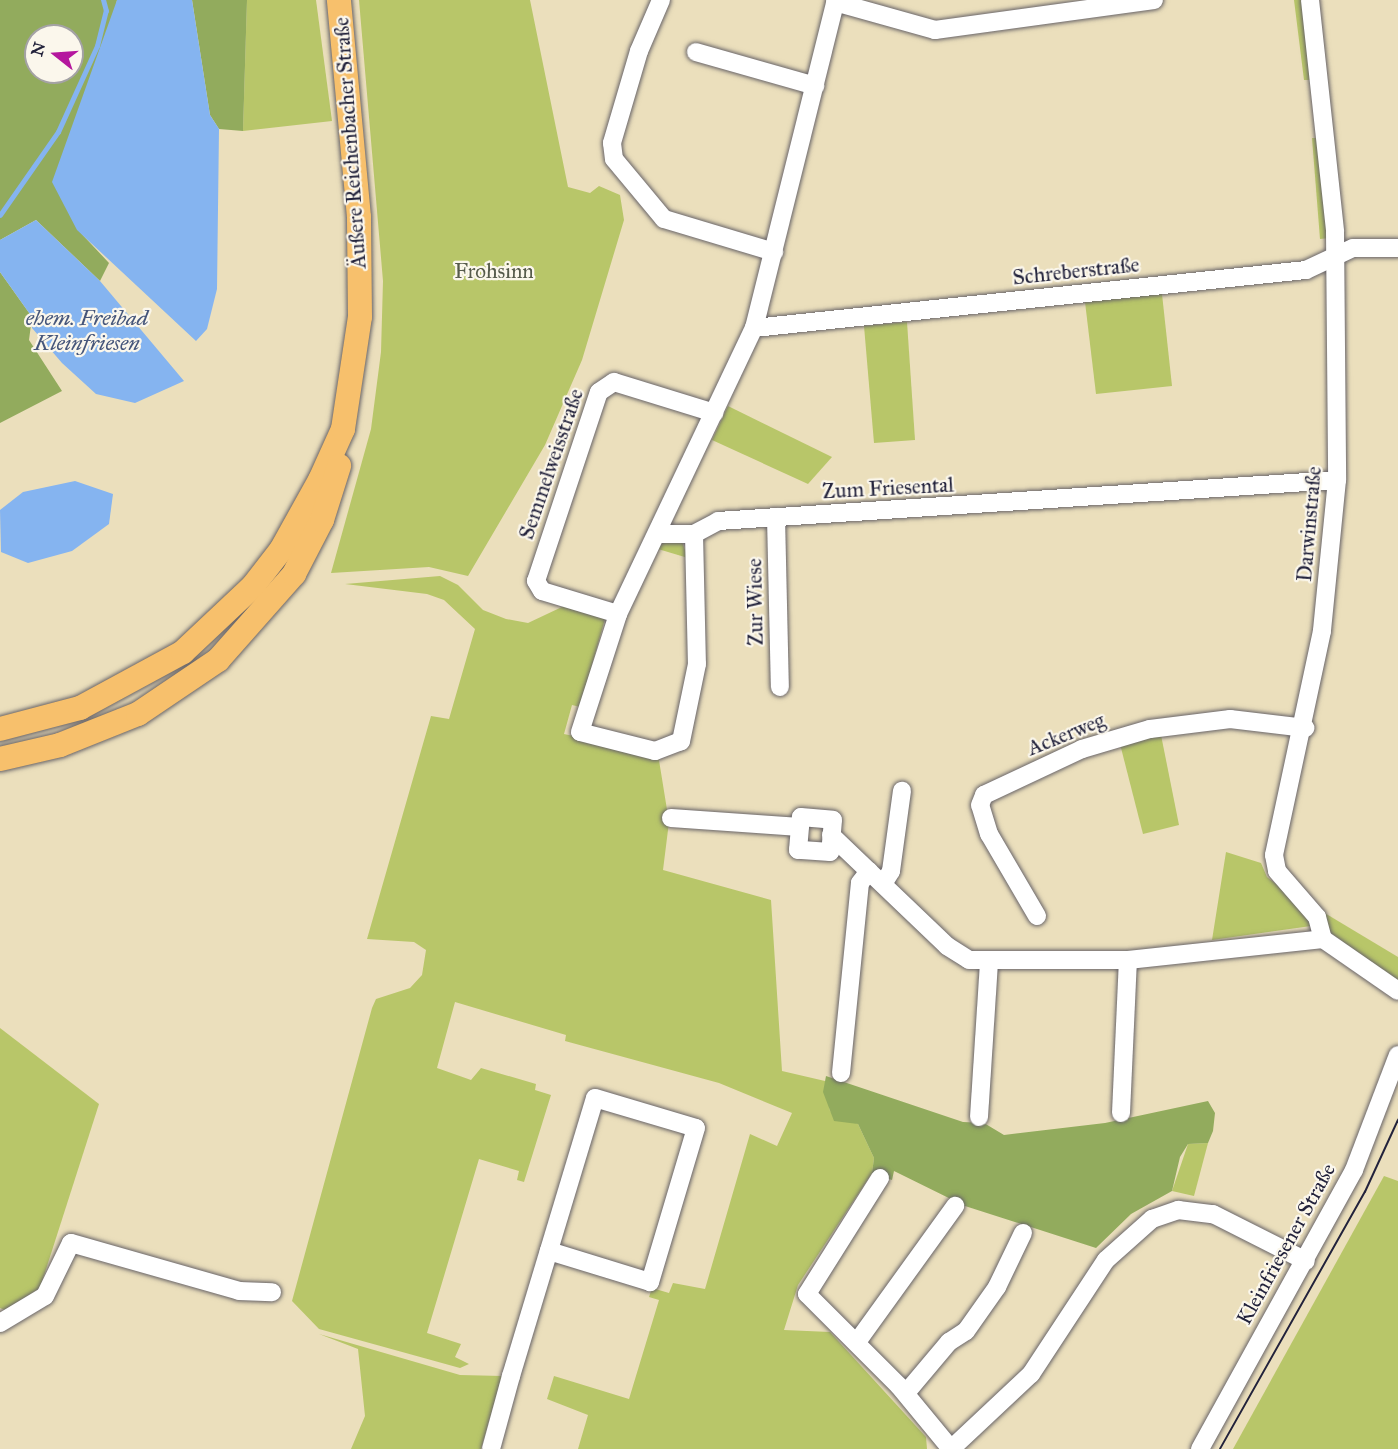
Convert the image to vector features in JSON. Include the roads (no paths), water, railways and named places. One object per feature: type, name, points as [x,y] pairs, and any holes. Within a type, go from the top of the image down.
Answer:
[{"type":"main road","name":"Äußere Reichenbacher Straße","points":[[0,759],[60,745],[138,714],[188,684],[226,653],[276,599],[311,545],[335,484],[357,355],[361,280],[339,0]]},
{"type":"main road","name":"Äußere Reichenbacher Straße","points":[[0,729],[105,697],[156,671],[225,616],[281,550],[343,429]]},
{"type":"street","points":[[661,0],[639,51],[612,143],[614,159],[664,219],[774,252]]},
{"type":"street","points":[[694,534],[697,664],[681,741],[655,751],[580,732],[618,615],[754,328],[836,1],[935,30],[1154,0]]},
{"type":"street","name":"Darwinstraße","points":[[1310,0],[1335,257],[1337,480],[1322,631],[1305,728],[1274,855],[1284,882],[1317,917],[1323,939]]},
{"type":"street","points":[[696,52],[815,86]]},
{"type":"street","name":"Schreberstraße","points":[[754,328],[1306,270],[1353,248],[1398,248]]},
{"type":"street","name":"Semmelweisstraße","points":[[618,615],[542,591],[536,581],[599,392],[614,382],[714,413]]},
{"type":"street","name":"Zum Friesental","points":[[658,534],[694,534],[718,521],[1337,480]]},
{"type":"street","name":"Zur Wiese","points":[[776,517],[780,687]]},
{"type":"street","name":"Ackerweg","points":[[1037,916],[989,834],[980,805],[984,795],[1082,749],[1150,729],[1230,719],[1305,728]]},
{"type":"street","points":[[883,884],[891,871],[902,791]]},
{"type":"street","points":[[801,817],[833,820],[830,852],[798,850],[800,827],[801,817]]},
{"type":"street","points":[[671,818],[800,827]]},
{"type":"street","points":[[831,835],[946,946],[969,960],[989,964],[1128,960],[1323,939],[1398,991]]},
{"type":"street","points":[[841,1073],[860,883],[869,871]]},
{"type":"street","points":[[1121,1113],[1128,960]]},
{"type":"street","points":[[980,1117],[989,964]]},
{"type":"street","name":"Kleinfriesener Straße","points":[[1200,1449],[1306,1261],[1362,1152],[1398,1054]]},
{"type":"street","points":[[491,1449],[549,1251],[595,1098],[696,1128],[650,1282],[549,1251]]},
{"type":"street","points":[[880,1178],[807,1294],[906,1393],[951,1449],[1031,1374],[1106,1260],[1152,1219],[1178,1210],[1213,1214],[1306,1261]]},
{"type":"street","points":[[857,1342],[955,1206]]},
{"type":"street","points":[[906,1393],[950,1342],[966,1330],[997,1287],[1023,1233]]},
{"type":"street","points":[[0,1323],[45,1296],[71,1243],[239,1291],[272,1292]]},
{"type":"water","points":[[117,0],[192,0],[210,115],[219,129],[217,289],[207,329],[196,341],[77,230],[52,182]]},
{"type":"water","name":"ehem. Freibad Kleinfriesen","points":[[36,220],[100,281],[184,381],[135,403],[96,394],[62,363],[32,328],[32,317],[0,272],[0,240]]},
{"type":"water","points":[[75,481],[113,494],[109,524],[72,551],[28,563],[1,552],[0,510],[23,492]]},
{"type":"waterway","points":[[0,215],[58,132],[97,46],[106,11],[103,0]]},
{"type":"tram line","points":[[1220,1449],[1365,1192],[1398,1120]]},
{"type":"park label","name":"Frohsinn","points":[[494,271]]}]
